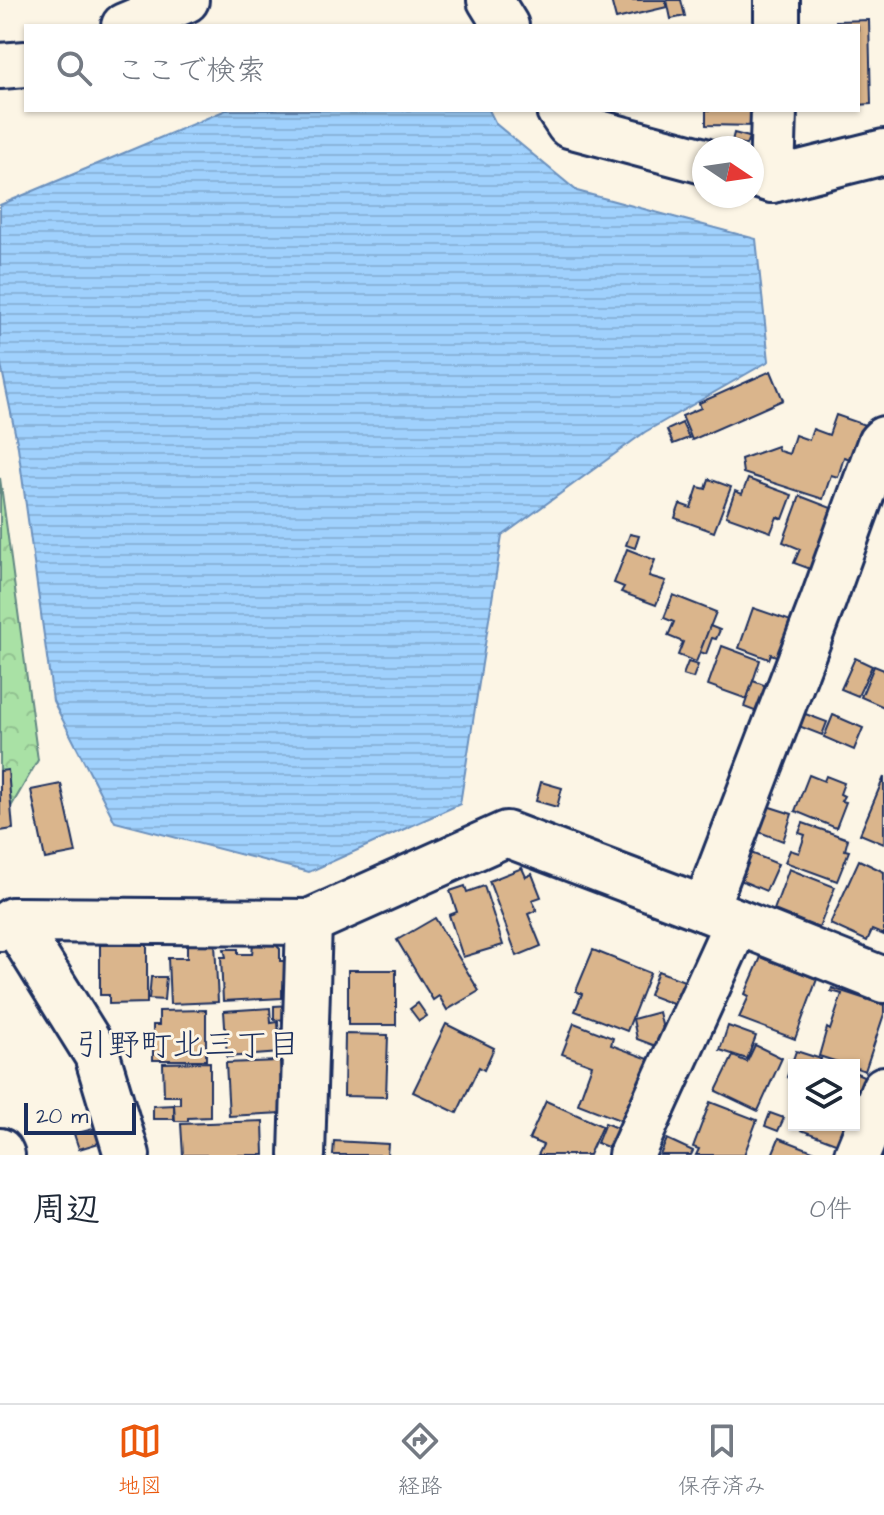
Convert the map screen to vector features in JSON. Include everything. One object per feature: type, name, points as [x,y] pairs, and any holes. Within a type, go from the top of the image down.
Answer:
[{"type":"street","points":[[129,24],[186,0]]},
{"type":"street","points":[[490,0],[505,24]]},
{"type":"street","points":[[777,0],[777,24]]},
{"type":"street","points":[[0,66],[24,64]]},
{"type":"street","points":[[560,112],[569,125],[692,158]]},
{"type":"street","points":[[764,166],[774,112]]},
{"type":"street","points":[[764,177],[884,152]]},
{"type":"street","points":[[631,1155],[721,915],[823,601],[884,439]]},
{"type":"street","points":[[6,924],[309,922],[506,834],[884,980]]},
{"type":"street","points":[[302,1155],[309,922]]},
{"type":"street","points":[[6,924],[97,1055],[127,1155]]},
{"type":"street","points":[[857,1155],[884,1089]]},
{"type":"green space","points":[[0,478],[38,760],[0,826]]},
{"type":"water","points":[[221,112],[490,112],[496,124],[577,191],[756,239],[769,361],[645,432],[502,536],[460,804],[309,872],[115,822],[53,701],[18,447],[0,360],[0,205]]},
{"type":"building","points":[[611,0],[665,0],[667,7],[616,19]]},
{"type":"building","points":[[667,0],[681,0],[685,16],[671,19]]},
{"type":"building","points":[[869,20],[871,104],[860,105],[860,24],[836,24],[836,21]]},
{"type":"building","points":[[706,112],[756,112],[756,126],[706,125]]},
{"type":"building","points":[[771,371],[783,400],[692,440],[682,416],[701,408],[699,403]]},
{"type":"building","points":[[836,415],[868,426],[856,461],[844,457],[838,477],[831,475],[823,499],[743,473],[741,459],[777,446],[779,451],[789,454],[795,435],[809,440],[813,429],[829,435]]},
{"type":"building","points":[[682,423],[689,438],[673,444],[667,430]]},
{"type":"building","points":[[709,479],[731,487],[714,532],[675,518],[680,504],[691,508],[698,487],[706,489]]},
{"type":"building","points":[[748,479],[792,495],[783,519],[777,517],[771,532],[726,516],[735,491],[742,494]]},
{"type":"building","points":[[800,496],[839,511],[816,571],[794,563],[800,549],[783,542]]},
{"type":"building","points":[[630,534],[639,536],[635,548],[626,545]]},
{"type":"building","points":[[627,549],[655,560],[649,576],[666,581],[656,605],[621,592],[624,587],[614,583]]},
{"type":"building","points":[[673,595],[716,612],[696,662],[678,655],[683,642],[668,636],[674,622],[664,618]]},
{"type":"building","points":[[753,608],[797,623],[784,659],[771,654],[769,659],[739,648]]},
{"type":"building","points":[[710,626],[720,630],[716,639],[712,638],[706,654],[700,652]]},
{"type":"building","points":[[722,646],[760,660],[747,699],[708,685]]},
{"type":"building","points":[[855,658],[872,666],[858,696],[841,689]]},
{"type":"building","points":[[688,662],[698,665],[693,678],[683,675]]},
{"type":"building","points":[[874,666],[884,670],[884,707],[861,697]]},
{"type":"building","points":[[753,681],[775,689],[765,715],[744,707]]},
{"type":"building","points":[[800,712],[827,722],[822,735],[796,725]]},
{"type":"building","points":[[833,715],[863,728],[854,750],[824,737]]},
{"type":"building","points":[[8,770],[13,829],[0,831],[0,771]]},
{"type":"building","points":[[809,775],[824,781],[826,776],[844,783],[840,794],[844,796],[841,801],[846,802],[836,828],[795,811]]},
{"type":"building","points":[[884,777],[884,844],[860,834]]},
{"type":"building","points":[[541,782],[562,788],[557,807],[536,801]]},
{"type":"building","points":[[61,784],[76,853],[45,859],[31,790]]},
{"type":"building","points":[[767,806],[792,814],[783,841],[759,832]]},
{"type":"building","points":[[803,823],[848,839],[845,850],[849,851],[837,881],[785,862],[790,850],[799,853],[805,835],[799,833]]},
{"type":"building","points":[[751,853],[778,864],[766,891],[740,880]]},
{"type":"building","points":[[859,860],[884,872],[884,935],[872,930],[867,941],[830,924]]},
{"type":"building","points":[[522,868],[526,877],[532,874],[541,897],[532,900],[537,910],[528,914],[541,946],[517,956],[489,881]]},
{"type":"building","points":[[789,869],[835,887],[819,928],[774,910]]},
{"type":"building","points":[[465,886],[467,892],[484,886],[503,945],[463,957],[449,915],[457,912],[450,891]]},
{"type":"building","points":[[435,918],[479,991],[447,1010],[439,996],[433,1000],[397,940]]},
{"type":"building","points":[[215,943],[218,1002],[170,1004],[168,958],[187,958],[187,945]]},
{"type":"building","points":[[274,943],[280,949],[280,961],[288,961],[291,991],[282,990],[282,998],[223,1001],[221,957],[226,957],[224,949],[238,949],[238,954],[252,954],[253,944]]},
{"type":"building","points":[[100,945],[147,945],[147,1003],[109,1004],[109,995],[100,995]]},
{"type":"building","points":[[593,950],[650,973],[627,1031],[575,1011],[582,994],[576,991]]},
{"type":"building","points":[[761,957],[817,979],[795,1039],[739,1018],[749,996],[745,994]]},
{"type":"building","points":[[348,970],[396,970],[396,1025],[348,1025]]},
{"type":"building","points":[[658,971],[687,982],[678,1006],[649,995]]},
{"type":"building","points":[[151,977],[166,977],[164,1000],[149,999]]},
{"type":"building","points":[[832,988],[884,1005],[884,1014],[865,1071],[860,1069],[860,1059],[819,1056],[842,994],[831,991]]},
{"type":"building","points":[[418,1003],[427,1016],[419,1021],[410,1009]]},
{"type":"building","points":[[291,1005],[291,1019],[274,1020],[274,1006]]},
{"type":"building","points":[[270,1008],[271,1023],[278,1022],[280,1053],[227,1057],[224,1011]]},
{"type":"building","points":[[206,1010],[206,1060],[153,1060],[153,1025],[159,1025],[159,1011]]},
{"type":"building","points":[[659,1012],[666,1042],[653,1045],[637,1039],[633,1019]]},
{"type":"building","points":[[574,1023],[613,1038],[611,1045],[654,1061],[630,1124],[578,1104],[592,1065],[562,1054]]},
{"type":"building","points":[[446,1024],[494,1048],[484,1070],[479,1067],[457,1113],[413,1092]]},
{"type":"building","points":[[728,1026],[756,1036],[747,1059],[720,1050]]},
{"type":"building","points":[[345,1034],[388,1035],[386,1097],[344,1096]]},
{"type":"building","points":[[755,1045],[782,1058],[758,1111],[716,1091],[733,1056],[747,1062]]},
{"type":"building","points":[[796,1051],[821,1059],[793,1059]]},
{"type":"building","points":[[280,1061],[282,1113],[229,1116],[226,1063]]},
{"type":"building","points":[[210,1062],[210,1117],[175,1121],[174,1104],[180,1104],[180,1096],[164,1096],[163,1063]]},
{"type":"building","points":[[860,1074],[866,1077],[860,1092]]},
{"type":"building","points":[[546,1101],[602,1126],[589,1155],[538,1155],[543,1145],[529,1139]]},
{"type":"building","points":[[710,1102],[757,1120],[744,1155],[696,1155],[699,1149],[693,1147]]},
{"type":"building","points":[[174,1105],[174,1119],[153,1119],[153,1106]]},
{"type":"building","points":[[770,1113],[784,1118],[778,1131],[765,1126]]},
{"type":"building","points":[[263,1121],[264,1155],[183,1155],[181,1124]]},
{"type":"building","points":[[605,1123],[626,1132],[618,1151],[597,1143]]},
{"type":"building","points":[[97,1128],[102,1142],[79,1149],[74,1134]]},
{"type":"building","points":[[804,1131],[843,1131],[838,1144]]},
{"type":"building","points":[[779,1138],[823,1155],[772,1155]]},
{"type":"building","points":[[667,1139],[693,1151],[691,1155],[660,1155]]},
{"type":"building","points":[[334,1141],[388,1144],[387,1155],[333,1155]]},
{"type":"district","name":"引野町北三丁目","points":[[188,1045]]}]
